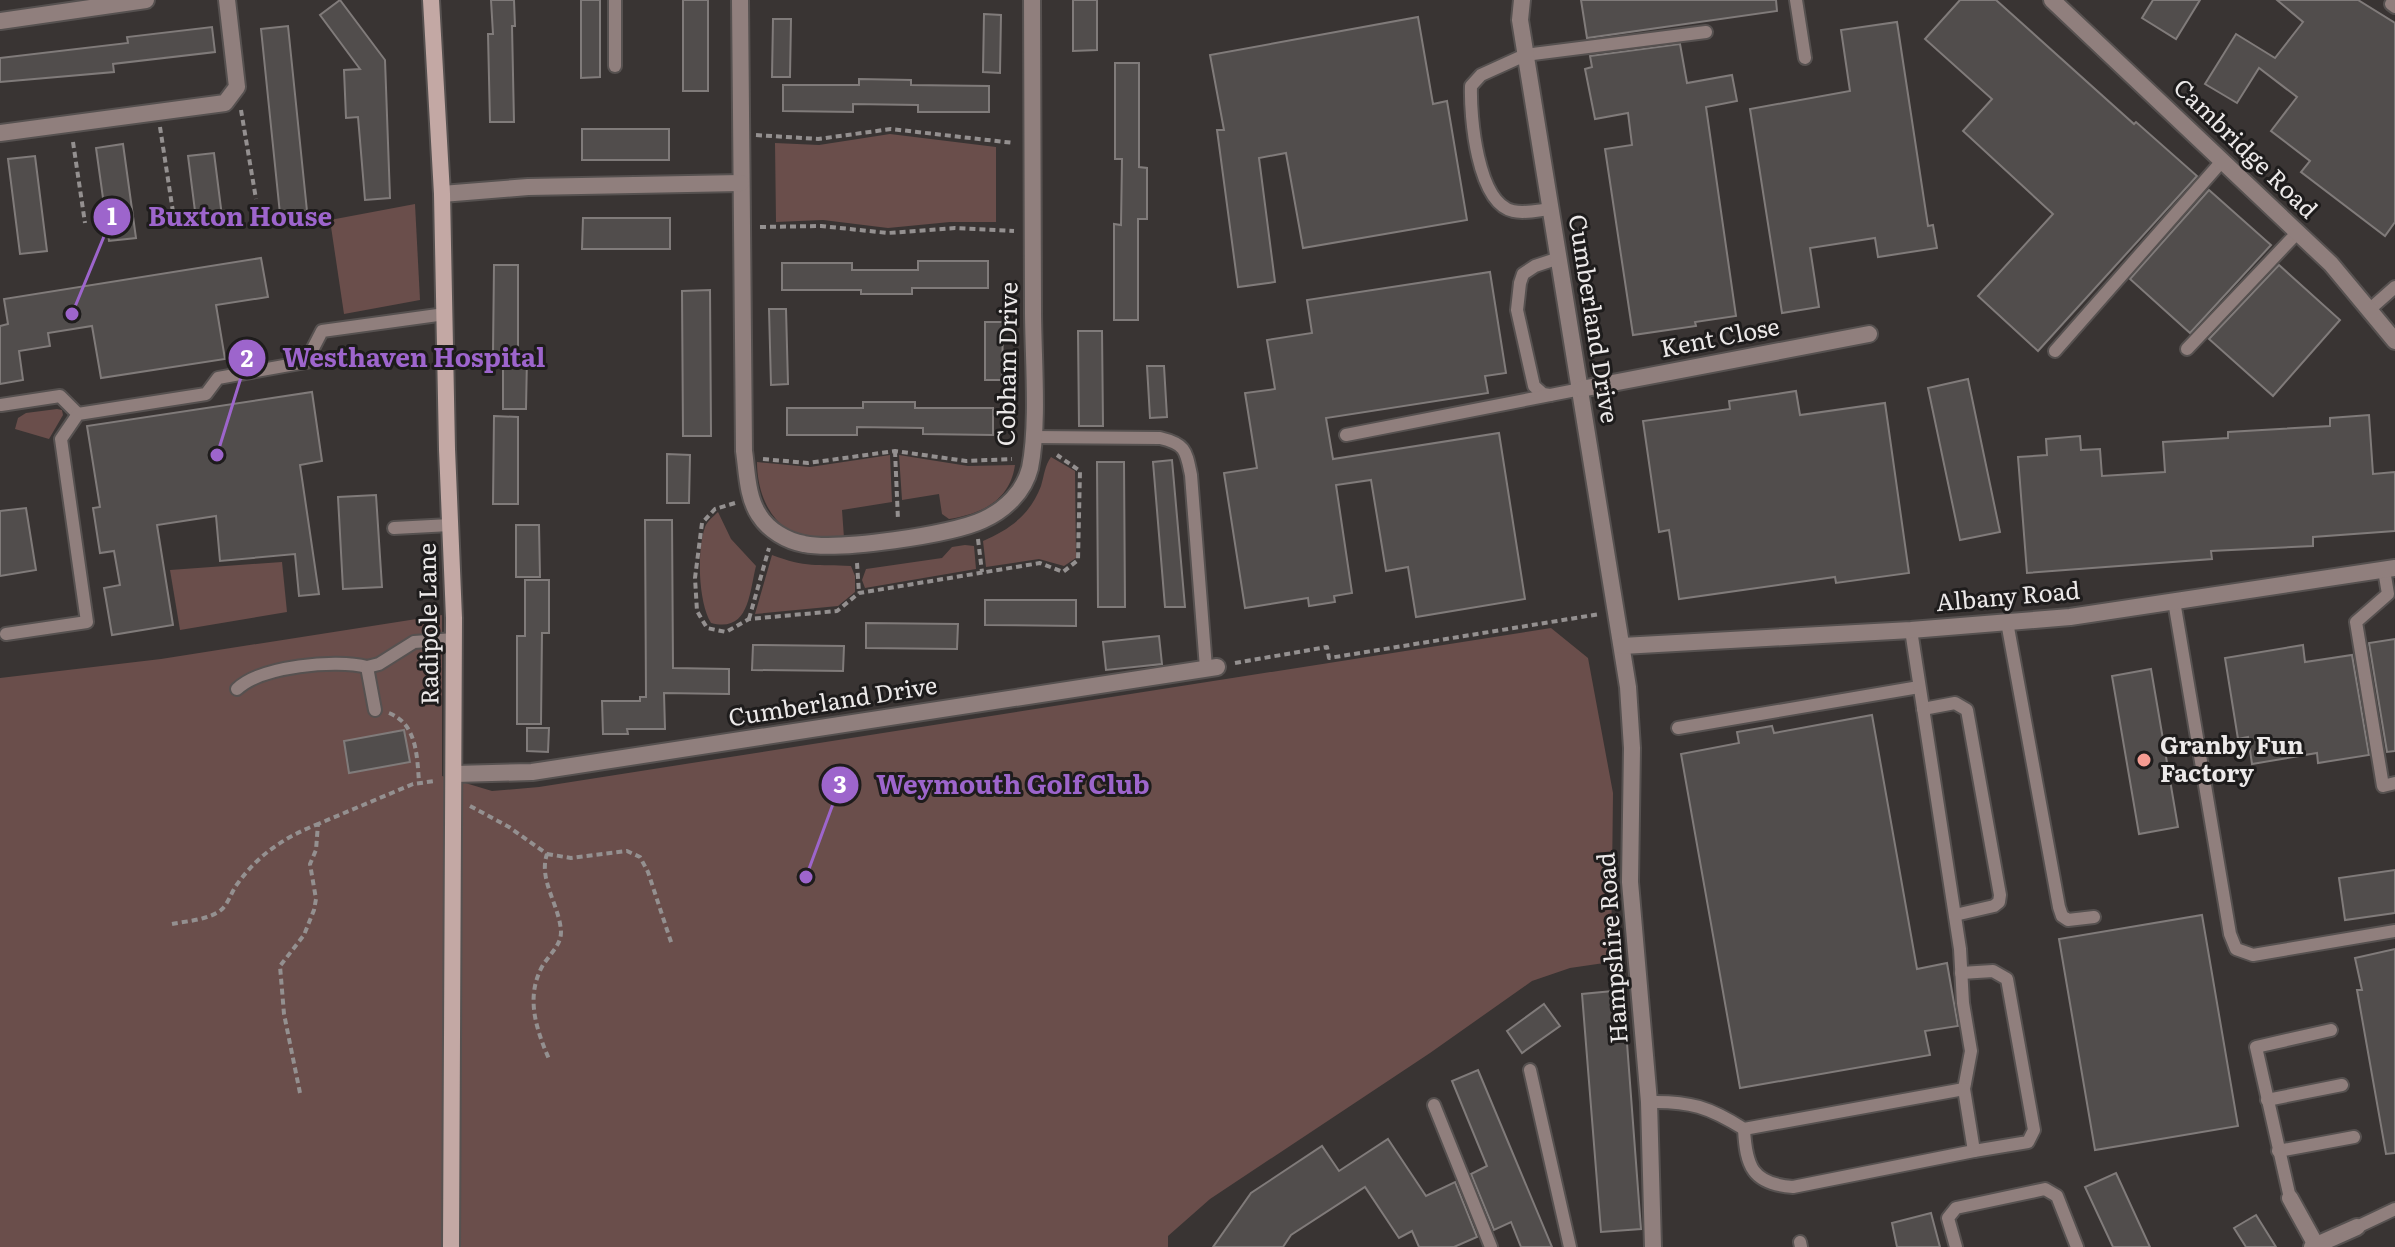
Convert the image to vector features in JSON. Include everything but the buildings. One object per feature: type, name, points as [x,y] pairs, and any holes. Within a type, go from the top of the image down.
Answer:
[{"type":"main road","name":"Radipole Lane","points":[[431,0],[442,194],[454,639],[451,1247]]},
{"type":"street","points":[[0,21],[146,0]]},
{"type":"street","points":[[0,133],[225,103],[237,87],[227,0]]},
{"type":"street","points":[[740,0],[745,457],[748,484],[759,515],[774,530]]},
{"type":"street","name":"Cobham Drive","points":[[774,530],[800,544],[826,548],[952,530],[977,523],[1006,507],[1021,490],[1029,469],[1032,437],[1032,0]]},
{"type":"street","name":"Cumberland Drive","points":[[1522,0],[1520,20],[1525,55],[1622,646]]},
{"type":"street","name":"Cambridge Road","points":[[2052,0],[2331,264],[2395,341]]},
{"type":"street","points":[[442,194],[542,187],[741,183]]},
{"type":"street","name":"Kent Close","points":[[1581,389],[1869,334]]},
{"type":"street","name":"Albany Road","points":[[1622,646],[1911,630],[2070,617],[2389,569]]},
{"type":"street","name":"Hampshire Road","points":[[1622,646],[1632,748],[1630,882],[1649,1102],[1653,1247]]},
{"type":"street","name":"Cumberland Drive","points":[[455,774],[532,772],[1212,667]]},
{"type":"street","points":[[2290,1198],[2314,1246],[2357,1227]]},
{"type":"lane","points":[[615,0],[615,66]]},
{"type":"lane","points":[[1796,0],[1805,58]]},
{"type":"lane","points":[[1551,209],[1511,211],[1497,202],[1483,177],[1472,117],[1471,86],[1481,75],[1525,55],[1706,32]]},
{"type":"lane","points":[[2055,351],[2223,160]]},
{"type":"lane","points":[[2187,349],[2298,232]]},
{"type":"lane","points":[[1553,396],[1543,394],[1534,386],[1517,300],[1523,274],[1535,266],[1559,258]]},
{"type":"lane","points":[[2369,310],[2395,287]]},
{"type":"lane","points":[[6,634],[87,622],[61,439],[78,414],[206,394],[218,378],[306,362],[322,331],[445,314]]},
{"type":"lane","points":[[1346,435],[1581,389]]},
{"type":"lane","points":[[1,405],[60,396],[78,414]]},
{"type":"lane","points":[[1032,437],[1160,438],[1176,442],[1186,451],[1212,667]]},
{"type":"lane","points":[[394,528],[450,525]]},
{"type":"lane","points":[[2389,569],[2391,596],[2356,622],[2383,786],[2395,783]]},
{"type":"lane","points":[[2174,601],[2230,934],[2236,949],[2253,955],[2395,931]]},
{"type":"lane","points":[[2007,622],[2059,907],[2062,916],[2068,920],[2094,917]]},
{"type":"lane","points":[[1911,630],[1955,915],[1971,1051],[1964,1089],[1974,1151]]},
{"type":"lane","points":[[237,689],[253,678],[271,672],[343,664],[367,667],[379,664],[414,642],[454,639]]},
{"type":"lane","points":[[367,667],[375,710]]},
{"type":"lane","points":[[1678,728],[1919,687]]},
{"type":"lane","points":[[1923,709],[1955,703],[1967,710],[2000,895],[1999,902],[1994,906],[1955,915]]},
{"type":"lane","points":[[1744,1129],[1749,1163],[1759,1177],[1773,1185],[1793,1187],[2028,1142],[2034,1130],[2007,979],[1993,971],[1961,973]]},
{"type":"lane","points":[[2290,1198],[2256,1047],[2331,1030]]},
{"type":"lane","points":[[1530,1070],[1570,1247]]},
{"type":"lane","points":[[2267,1100],[2342,1085]]},
{"type":"lane","points":[[1649,1102],[1696,1104],[1744,1129],[1964,1089]]},
{"type":"lane","points":[[1434,1105],[1491,1247]]},
{"type":"lane","points":[[2278,1151],[2354,1137]]},
{"type":"lane","points":[[1956,1247],[1948,1218],[1956,1208],[2045,1189],[2057,1196],[2077,1247]]},
{"type":"lane","points":[[2357,1227],[2395,1209]]},
{"type":"path","points":[[237,87],[256,199]]},
{"type":"path","points":[[158,112],[173,212]]},
{"type":"path","points":[[70,124],[85,223]]},
{"type":"path","points":[[741,135],[818,139],[891,129],[1032,145]]},
{"type":"path","points":[[742,228],[821,226],[888,233],[955,228],[1033,231]]},
{"type":"path","points":[[895,451],[899,538]]},
{"type":"path","points":[[745,457],[808,463],[895,451],[966,461],[1030,459]]},
{"type":"path","points":[[977,523],[982,572]]},
{"type":"path","points":[[749,619],[774,530]]},
{"type":"path","points":[[856,544],[859,593]]},
{"type":"path","points":[[1212,667],[1327,647],[1329,658],[1616,612]]},
{"type":"path","points":[[375,710],[391,713],[409,727],[419,782]]},
{"type":"path","points":[[172,924],[206,917],[223,909],[245,874],[281,840],[419,782],[443,781],[443,799],[490,816],[547,854],[571,858],[627,851],[640,857],[672,945]]},
{"type":"path","points":[[300,1093],[284,1014],[280,966],[304,935],[314,910],[316,899],[310,864],[316,850],[318,824]]},
{"type":"path","points":[[547,854],[546,873],[561,931],[558,944],[539,974],[533,1012],[549,1059]]},
{"type":"shaded area","points":[[890,134],[996,147],[996,222],[950,222],[888,228],[823,220],[776,222],[775,143],[819,145]]},
{"type":"shaded area","points":[[415,204],[420,300],[344,314],[330,220]]},
{"type":"shaded area","points":[[62,410],[63,415],[49,439],[15,429],[18,418],[26,413]]},
{"type":"shaded area","points":[[890,455],[892,502],[842,510],[844,538],[812,538],[787,529],[770,511],[760,488],[757,462],[810,467]]},
{"type":"shaded area","points":[[899,455],[968,466],[1015,465],[1007,488],[992,504],[972,514],[949,519],[942,514],[939,494],[902,500]]},
{"type":"shaded area","points":[[1051,457],[1075,471],[1076,558],[1064,566],[1039,559],[986,567],[983,541],[1010,526],[1025,513],[1041,486]]},
{"type":"shaded area","points":[[718,512],[731,539],[756,566],[745,609],[740,617],[724,625],[711,623],[703,602],[700,575],[702,537],[705,527]]},
{"type":"shaded area","points":[[974,546],[976,569],[865,588],[862,580],[866,569],[942,558],[952,547]]},
{"type":"shaded area","points":[[772,555],[803,564],[851,566],[855,576],[855,592],[838,606],[755,614]]},
{"type":"shaded area","points":[[282,562],[287,612],[180,630],[170,570]]},
{"type":"shaded area","points":[[442,615],[442,776],[492,791],[539,787],[1551,628],[1588,658],[1613,793],[1611,962],[1570,968],[1532,981],[1430,1053],[1210,1199],[1168,1236],[1168,1247],[0,1247],[0,678],[161,659]]},
{"type":"place","name":"Buxton House","points":[[72,314]]},
{"type":"place","name":"Westhaven Hospital","points":[[217,455]]},
{"type":"place","name":"Granby Fun Factory","points":[[2144,760]]},
{"type":"place","name":"Weymouth Golf Club","points":[[806,877]]}]
